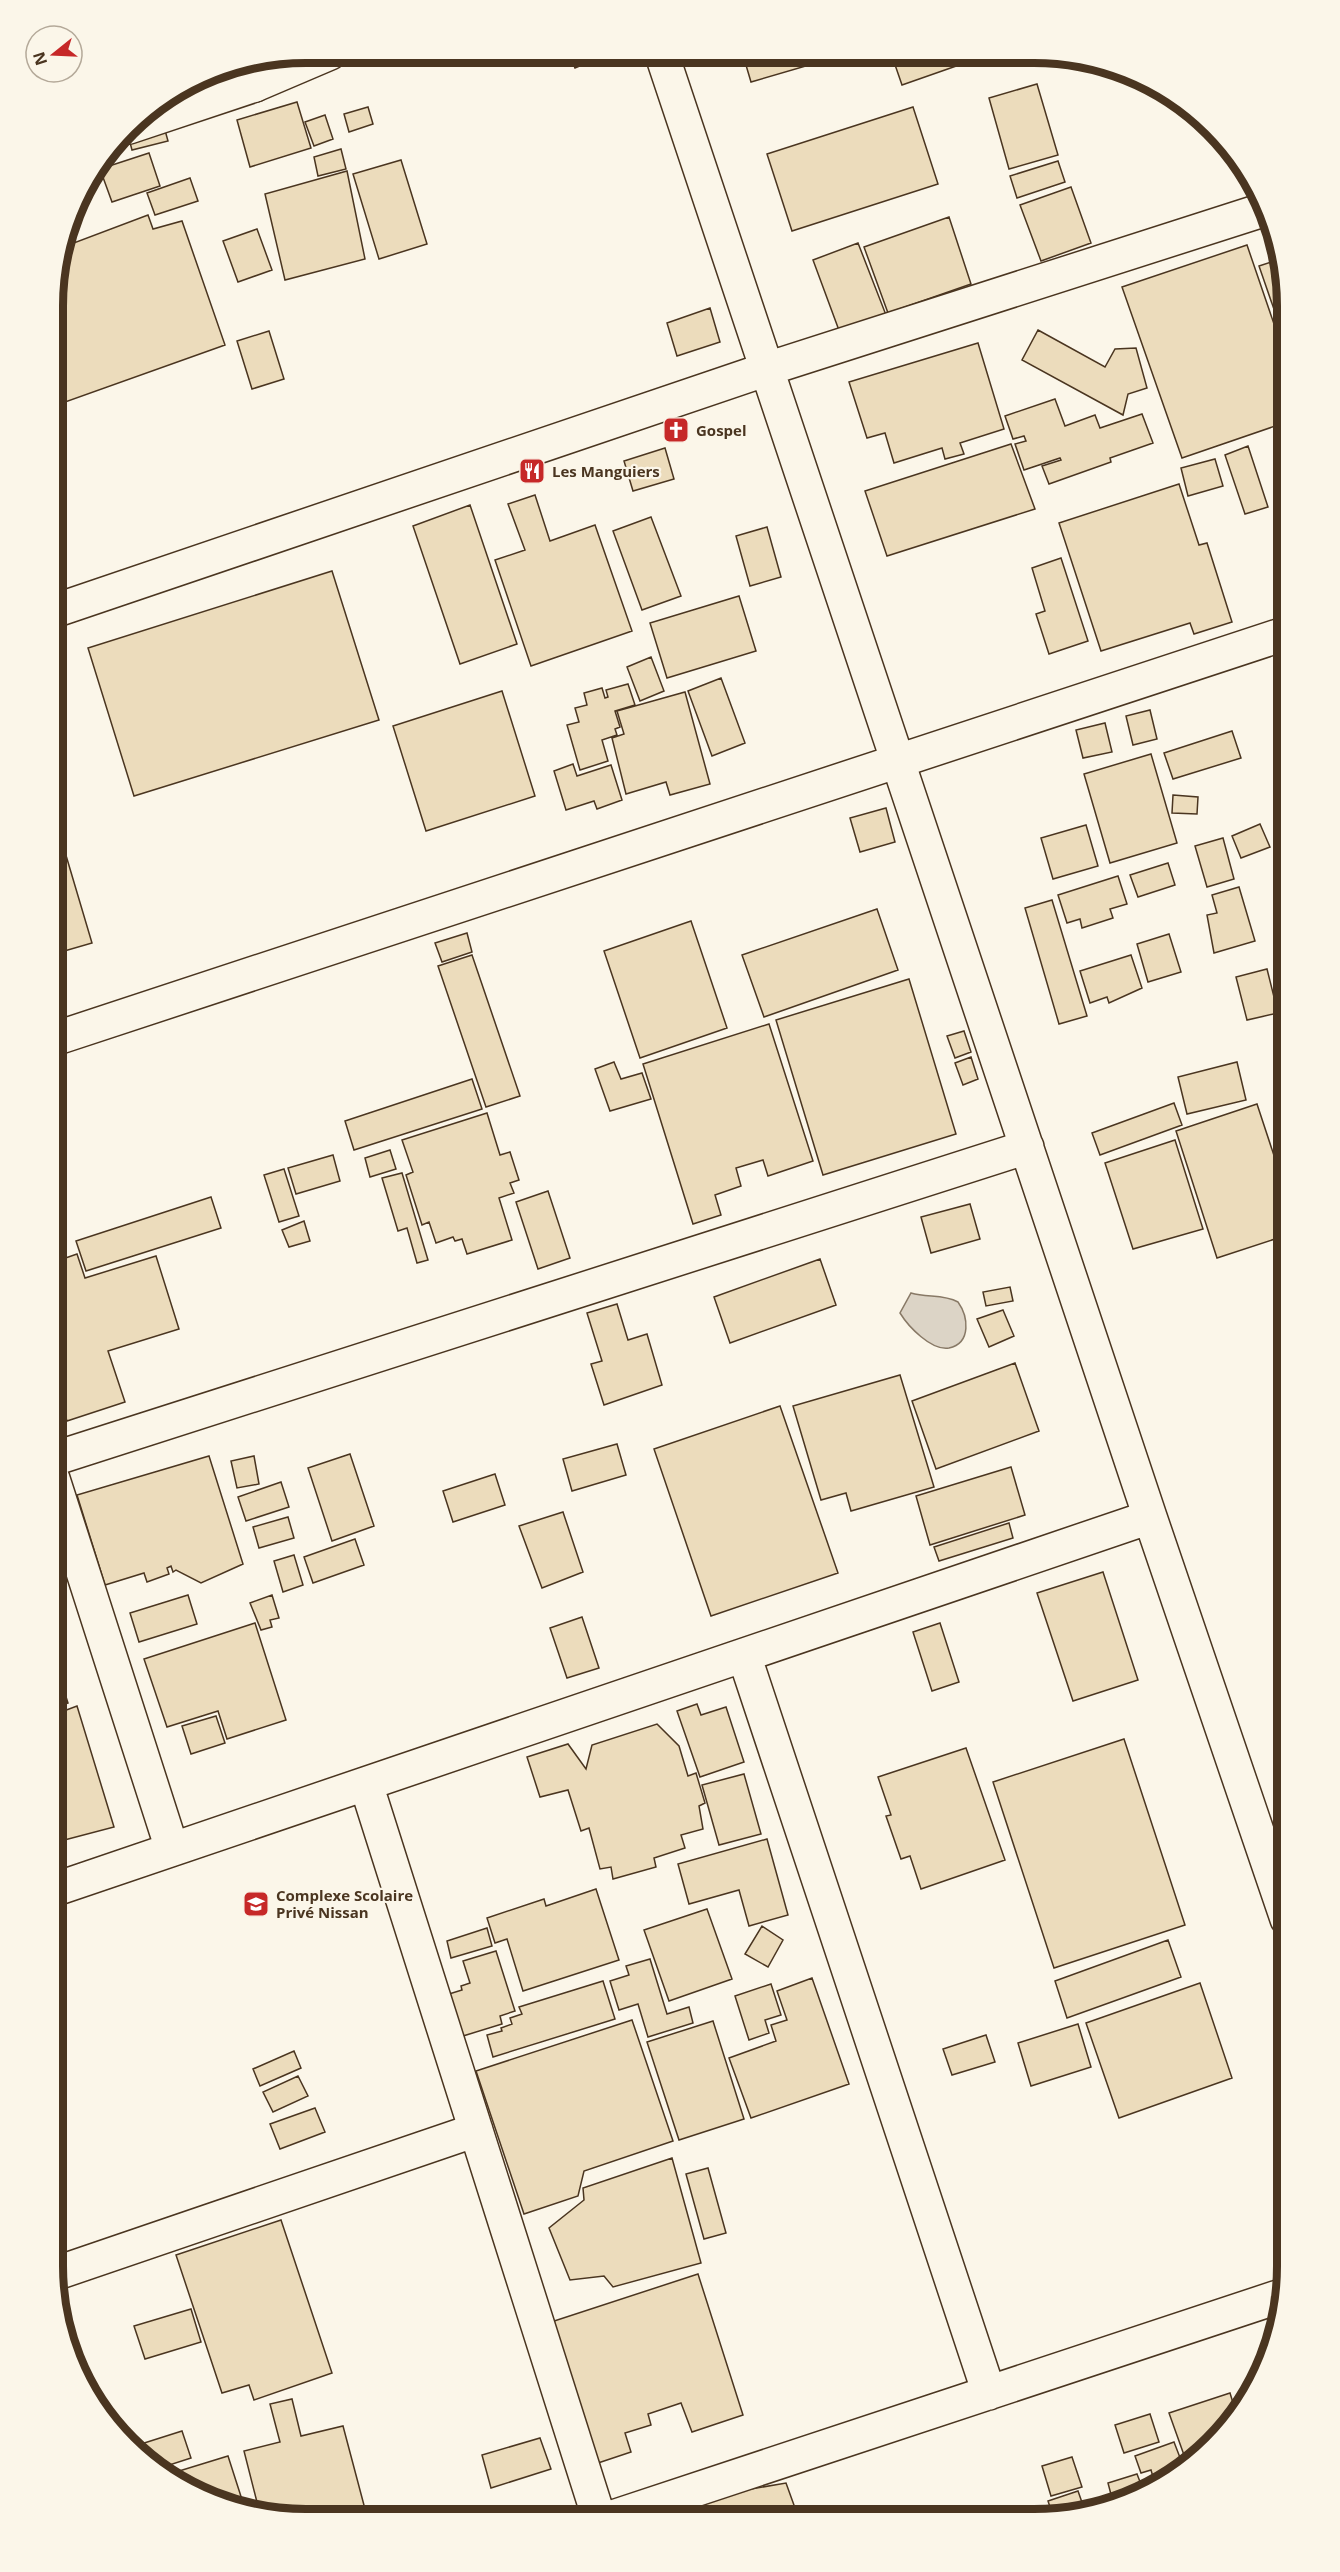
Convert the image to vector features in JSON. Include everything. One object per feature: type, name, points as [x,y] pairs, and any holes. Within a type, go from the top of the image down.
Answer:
[{"type":"street","points":[[665,63],[1150,1517],[1274,1837],[1277,1856]]},
{"type":"street","points":[[154,117],[252,75],[291,64]]},
{"type":"street","points":[[63,608],[767,369],[1258,211]]},
{"type":"street","points":[[63,1036],[1277,636]]},
{"type":"street","points":[[63,1456],[1027,1147]]},
{"type":"street","points":[[63,1510],[172,1849]]},
{"type":"street","points":[[63,1887],[1150,1517]]},
{"type":"street","points":[[744,1655],[989,2393]]},
{"type":"street","points":[[366,1784],[596,2509]]},
{"type":"street","points":[[63,2271],[476,2130]]},
{"type":"street","points":[[637,2509],[1275,2298]]},
{"type":"shaded area","points":[[911,1293],[947,1298],[958,1302],[966,1321],[962,1341],[949,1348],[942,1348],[928,1342],[914,1331],[900,1313]]},
{"type":"building","points":[[573,63],[587,63],[575,68]]},
{"type":"building","points":[[745,63],[816,63],[751,82]]},
{"type":"building","points":[[894,63],[965,63],[902,85]]},
{"type":"building","points":[[1037,84],[1058,155],[1009,169],[989,98]]},
{"type":"building","points":[[297,102],[311,148],[250,167],[237,120]]},
{"type":"building","points":[[368,107],[373,124],[349,132],[344,114]]},
{"type":"building","points":[[913,107],[938,184],[792,231],[767,154]]},
{"type":"building","points":[[325,115],[333,139],[314,146],[305,122]]},
{"type":"building","points":[[161,116],[168,141],[132,150],[129,139],[147,122]]},
{"type":"building","points":[[341,149],[346,169],[318,176],[314,157]]},
{"type":"building","points":[[149,153],[160,186],[112,202],[102,174],[107,167]]},
{"type":"building","points":[[401,160],[427,244],[379,259],[353,174]]},
{"type":"building","points":[[1058,161],[1065,182],[1017,198],[1010,176]]},
{"type":"building","points":[[347,171],[365,259],[285,280],[265,194]]},
{"type":"building","points":[[190,178],[198,201],[155,215],[147,193]]},
{"type":"building","points":[[1071,187],[1091,243],[1041,261],[1020,205]]},
{"type":"building","points":[[148,215],[153,229],[182,221],[225,345],[63,403],[63,306],[65,274],[71,244]]},
{"type":"building","points":[[949,217],[971,284],[888,313],[864,247]]},
{"type":"building","points":[[257,229],[272,270],[238,282],[223,241]]},
{"type":"building","points":[[858,243],[886,315],[840,333],[813,260]]},
{"type":"building","points":[[1247,245],[1277,333],[1277,393],[1274,394],[1277,403],[1277,425],[1182,458],[1122,287]]},
{"type":"building","points":[[1273,261],[1277,318],[1259,266]]},
{"type":"building","points":[[710,308],[720,342],[677,356],[667,323]]},
{"type":"building","points":[[1038,330],[1105,367],[1115,349],[1136,348],[1147,388],[1128,394],[1123,415],[1022,360]]},
{"type":"building","points":[[269,331],[284,379],[252,389],[237,341]]},
{"type":"building","points":[[978,343],[1004,429],[960,443],[964,454],[945,459],[942,448],[894,463],[885,433],[867,438],[849,382]]},
{"type":"building","points":[[1055,399],[1065,426],[1095,415],[1100,428],[1142,414],[1153,443],[1110,458],[1111,462],[1049,484],[1042,466],[1061,460],[1060,458],[1024,470],[1015,444],[1026,441],[1024,436],[1013,439],[1005,416]]},
{"type":"building","points":[[1011,444],[1035,509],[887,556],[865,491]]},
{"type":"building","points":[[1248,446],[1268,507],[1245,514],[1225,455]]},
{"type":"building","points":[[665,448],[674,479],[633,491],[624,461]]},
{"type":"building","points":[[1215,459],[1223,486],[1188,496],[1181,468]]},
{"type":"building","points":[[1179,484],[1199,545],[1207,543],[1232,622],[1194,634],[1190,623],[1101,651],[1059,523]]},
{"type":"building","points":[[535,495],[550,541],[595,525],[632,631],[531,666],[495,560],[525,550],[508,504]]},
{"type":"building","points":[[470,505],[517,644],[460,664],[413,526]]},
{"type":"building","points":[[651,517],[681,596],[642,610],[613,531]]},
{"type":"building","points":[[767,527],[781,577],[750,586],[736,536]]},
{"type":"building","points":[[1061,558],[1088,641],[1049,654],[1036,614],[1045,611],[1032,568]]},
{"type":"building","points":[[332,571],[379,720],[134,796],[88,648]]},
{"type":"building","points":[[739,596],[756,651],[667,678],[650,623]]},
{"type":"building","points":[[651,657],[664,691],[640,701],[627,667]]},
{"type":"building","points":[[721,678],[745,743],[712,756],[688,691]]},
{"type":"building","points":[[628,684],[635,705],[615,711],[620,727],[615,729],[617,735],[602,740],[608,761],[580,770],[567,725],[579,722],[575,708],[587,705],[584,693],[602,688],[605,698],[608,697],[606,690]]},
{"type":"building","points":[[502,691],[535,796],[426,831],[393,726]]},
{"type":"building","points":[[685,692],[710,784],[670,795],[666,782],[626,794],[612,738],[624,734],[617,711]]},
{"type":"building","points":[[1150,710],[1157,739],[1133,745],[1126,716]]},
{"type":"building","points":[[1105,723],[1112,752],[1083,758],[1076,730]]},
{"type":"building","points":[[1232,731],[1241,758],[1173,779],[1164,753]]},
{"type":"building","points":[[1151,754],[1177,843],[1110,863],[1084,774]]},
{"type":"building","points":[[573,764],[577,776],[611,765],[622,800],[597,809],[594,801],[566,810],[554,771]]},
{"type":"building","points":[[1173,795],[1198,797],[1197,814],[1172,813]]},
{"type":"building","points":[[886,808],[895,842],[860,852],[850,818]]},
{"type":"building","points":[[1260,824],[1270,847],[1241,858],[1232,836]]},
{"type":"building","points":[[1086,825],[1098,866],[1053,879],[1041,838]]},
{"type":"building","points":[[1223,838],[1234,879],[1207,887],[1195,846]]},
{"type":"building","points":[[65,852],[92,943],[63,951],[63,853]]},
{"type":"building","points":[[1168,863],[1175,885],[1138,897],[1130,875]]},
{"type":"building","points":[[1118,876],[1127,904],[1110,909],[1113,918],[1082,928],[1080,919],[1067,923],[1058,895]]},
{"type":"building","points":[[1239,887],[1255,941],[1214,953],[1207,915],[1217,913],[1212,895]]},
{"type":"building","points":[[1052,900],[1087,1016],[1059,1024],[1025,908]]},
{"type":"building","points":[[877,909],[898,970],[764,1017],[742,955]]},
{"type":"building","points":[[691,921],[727,1028],[640,1058],[604,951]]},
{"type":"building","points":[[467,933],[472,952],[442,962],[435,943]]},
{"type":"building","points":[[1169,934],[1181,972],[1148,982],[1137,944]]},
{"type":"building","points":[[472,955],[520,1096],[486,1107],[438,966]]},
{"type":"building","points":[[1131,955],[1142,988],[1109,1003],[1107,997],[1090,1003],[1080,971]]},
{"type":"building","points":[[1267,969],[1277,1013],[1247,1020],[1236,977]]},
{"type":"building","points":[[909,979],[956,1134],[823,1175],[776,1020]]},
{"type":"building","points":[[769,1024],[813,1161],[768,1176],[763,1160],[736,1168],[741,1186],[715,1195],[721,1215],[693,1224],[643,1064]]},
{"type":"building","points":[[964,1031],[971,1052],[955,1058],[947,1036]]},
{"type":"building","points":[[971,1057],[978,1079],[963,1085],[955,1063]]},
{"type":"building","points":[[614,1062],[621,1079],[642,1073],[651,1099],[610,1111],[595,1069]]},
{"type":"building","points":[[1237,1062],[1246,1100],[1187,1114],[1178,1077]]},
{"type":"building","points":[[472,1079],[482,1109],[354,1150],[345,1121]]},
{"type":"building","points":[[1174,1103],[1182,1125],[1100,1155],[1092,1133]]},
{"type":"building","points":[[1257,1104],[1277,1165],[1277,1238],[1217,1258],[1176,1131]]},
{"type":"building","points":[[487,1113],[500,1155],[510,1152],[519,1180],[510,1183],[514,1193],[499,1198],[512,1240],[467,1254],[462,1239],[455,1241],[453,1237],[436,1243],[429,1222],[422,1225],[406,1175],[413,1172],[402,1140]]},
{"type":"building","points":[[1175,1140],[1203,1229],[1133,1249],[1105,1163]]},
{"type":"building","points":[[390,1150],[396,1169],[370,1177],[365,1158]]},
{"type":"building","points":[[333,1155],[340,1181],[296,1194],[288,1168]]},
{"type":"building","points":[[284,1169],[299,1216],[279,1222],[264,1175]]},
{"type":"building","points":[[402,1173],[428,1260],[417,1263],[407,1228],[398,1231],[382,1178]]},
{"type":"building","points":[[548,1191],[570,1258],[538,1269],[516,1202]]},
{"type":"building","points":[[211,1197],[221,1228],[86,1271],[76,1241]]},
{"type":"building","points":[[970,1204],[980,1239],[931,1253],[921,1217]]},
{"type":"building","points":[[304,1221],[310,1241],[289,1247],[282,1230]]},
{"type":"building","points":[[77,1254],[85,1278],[156,1256],[179,1329],[108,1351],[125,1402],[67,1421],[63,1409],[63,1259]]},
{"type":"building","points":[[820,1259],[836,1305],[730,1343],[714,1297]]},
{"type":"building","points":[[1010,1287],[1013,1301],[986,1306],[983,1292]]},
{"type":"building","points":[[617,1304],[628,1340],[647,1334],[662,1385],[604,1405],[591,1364],[602,1361],[587,1313]]},
{"type":"building","points":[[1003,1310],[1014,1336],[989,1347],[977,1319]]},
{"type":"building","points":[[1015,1363],[1039,1431],[936,1469],[912,1401]]},
{"type":"building","points":[[900,1375],[934,1487],[851,1511],[846,1493],[821,1500],[793,1406]]},
{"type":"building","points":[[780,1406],[838,1573],[711,1616],[654,1449]]},
{"type":"building","points":[[617,1444],[626,1475],[572,1491],[563,1459]]},
{"type":"building","points":[[350,1454],[374,1526],[332,1541],[308,1468]]},
{"type":"building","points":[[209,1456],[243,1564],[201,1583],[176,1570],[173,1572],[171,1566],[167,1568],[169,1574],[147,1582],[144,1573],[105,1585],[77,1495]]},
{"type":"building","points":[[254,1456],[259,1484],[237,1488],[231,1461]]},
{"type":"building","points":[[1011,1467],[1025,1515],[930,1545],[916,1496]]},
{"type":"building","points":[[495,1474],[505,1505],[453,1522],[443,1491]]},
{"type":"building","points":[[281,1482],[289,1507],[246,1521],[238,1497]]},
{"type":"building","points":[[563,1512],[583,1572],[542,1588],[519,1526]]},
{"type":"building","points":[[288,1517],[294,1538],[259,1548],[253,1527]]},
{"type":"building","points":[[1009,1523],[1013,1538],[939,1561],[934,1547]]},
{"type":"building","points":[[355,1539],[364,1565],[313,1583],[304,1557]]},
{"type":"building","points":[[294,1555],[303,1585],[283,1592],[274,1561]]},
{"type":"building","points":[[1103,1572],[1138,1680],[1073,1701],[1037,1593]]},
{"type":"building","points":[[188,1595],[197,1624],[139,1642],[130,1613]]},
{"type":"building","points":[[272,1595],[279,1618],[270,1620],[272,1627],[261,1630],[250,1603]]},
{"type":"building","points":[[582,1617],[599,1668],[567,1678],[550,1628]]},
{"type":"building","points":[[255,1623],[286,1720],[227,1739],[218,1711],[167,1727],[144,1659]]},
{"type":"building","points":[[940,1623],[959,1682],[932,1691],[913,1632]]},
{"type":"building","points":[[63,1687],[68,1703],[63,1705]]},
{"type":"building","points":[[697,1704],[701,1715],[726,1707],[744,1762],[700,1777],[677,1711]]},
{"type":"building","points":[[77,1706],[114,1827],[63,1840],[63,1711]]},
{"type":"building","points":[[216,1716],[225,1743],[191,1754],[182,1726]]},
{"type":"building","points":[[657,1724],[679,1746],[688,1776],[696,1773],[705,1803],[699,1806],[703,1829],[681,1835],[685,1848],[654,1858],[656,1867],[613,1879],[611,1867],[600,1869],[589,1828],[581,1831],[568,1790],[540,1797],[527,1757],[568,1744],[586,1769],[592,1745]]},
{"type":"building","points":[[1124,1739],[1185,1925],[1054,1968],[993,1782]]},
{"type":"building","points":[[966,1748],[1005,1860],[921,1889],[910,1856],[901,1859],[886,1816],[891,1815],[878,1777]]},
{"type":"building","points":[[744,1774],[761,1834],[719,1845],[702,1785]]},
{"type":"building","points":[[767,1839],[788,1915],[749,1926],[739,1890],[689,1904],[678,1864]]},
{"type":"building","points":[[596,1889],[619,1960],[523,1991],[507,1939],[495,1943],[487,1918],[544,1899],[546,1906]]},
{"type":"building","points":[[707,1909],[732,1979],[669,2001],[644,1930]]},
{"type":"building","points":[[762,1926],[783,1940],[768,1967],[745,1954]]},
{"type":"building","points":[[487,1928],[492,1946],[451,1958],[447,1941]]},
{"type":"building","points":[[1168,1940],[1181,1977],[1067,2018],[1055,1981]]},
{"type":"building","points":[[496,1951],[515,2011],[500,2016],[502,2024],[463,2036],[449,1994],[462,1990],[461,1986],[470,1983],[463,1961]]},
{"type":"building","points":[[650,1959],[667,2014],[689,2007],[693,2023],[648,2037],[638,2004],[619,2010],[610,1981],[629,1975],[626,1966]]},
{"type":"building","points":[[812,1978],[849,2084],[751,2118],[729,2058],[776,2041],[771,2025],[787,2020],[777,1991]]},
{"type":"building","points":[[603,1981],[615,2019],[493,2057],[487,2035],[502,2031],[501,2028],[512,2024],[510,2018],[522,2014],[519,2007]]},
{"type":"building","points":[[1200,1983],[1232,2078],[1119,2118],[1086,2023]]},
{"type":"building","points":[[771,1984],[781,2015],[765,2020],[769,2033],[749,2040],[735,1996]]},
{"type":"building","points":[[632,2020],[673,2141],[584,2171],[578,2196],[524,2214],[476,2071]]},
{"type":"building","points":[[713,2021],[744,2119],[679,2140],[647,2042]]},
{"type":"building","points":[[1078,2024],[1091,2067],[1031,2086],[1018,2043]]},
{"type":"building","points":[[986,2035],[995,2062],[952,2075],[943,2049]]},
{"type":"building","points":[[294,2051],[301,2068],[260,2086],[253,2069]]},
{"type":"building","points":[[298,2076],[308,2096],[273,2112],[263,2092]]},
{"type":"building","points":[[315,2108],[325,2132],[280,2149],[270,2124]]},
{"type":"building","points":[[672,2158],[701,2263],[613,2287],[604,2276],[570,2280],[549,2228],[584,2200],[583,2188]]},
{"type":"building","points":[[708,2168],[726,2233],[704,2239],[686,2174]]},
{"type":"building","points":[[281,2220],[332,2373],[254,2400],[249,2385],[222,2393],[176,2255]]},
{"type":"building","points":[[698,2274],[743,2415],[692,2432],[681,2403],[648,2414],[651,2425],[625,2433],[631,2452],[592,2465],[545,2324]]},
{"type":"building","points":[[191,2309],[201,2342],[145,2359],[134,2326]]},
{"type":"building","points":[[1230,2393],[1234,2405],[1206,2438],[1184,2455],[1169,2413]]},
{"type":"building","points":[[292,2399],[301,2436],[343,2426],[365,2509],[306,2509],[257,2504],[244,2451],[280,2442],[270,2404]]},
{"type":"building","points":[[1150,2414],[1159,2442],[1124,2453],[1115,2425]]},
{"type":"building","points":[[182,2431],[191,2458],[168,2466],[141,2444]]},
{"type":"building","points":[[540,2438],[551,2469],[491,2488],[482,2455]]},
{"type":"building","points":[[1174,2442],[1181,2460],[1153,2478],[1151,2470],[1141,2473],[1135,2456]]},
{"type":"building","points":[[228,2456],[242,2501],[213,2491],[177,2472]]},
{"type":"building","points":[[1072,2457],[1082,2487],[1051,2496],[1042,2466]]},
{"type":"building","points":[[1137,2474],[1141,2484],[1111,2496],[1108,2483]]},
{"type":"building","points":[[786,2483],[795,2509],[696,2509],[693,2499]]},
{"type":"building","points":[[1078,2491],[1083,2504],[1050,2508],[1048,2501]]},
{"type":"place","name":"Gospel","points":[[676,430]]},
{"type":"place","name":"Les Manguiers","points":[[532,471]]},
{"type":"place","name":"Complexe Scolaire Privé Nissan","points":[[256,1904]]}]
